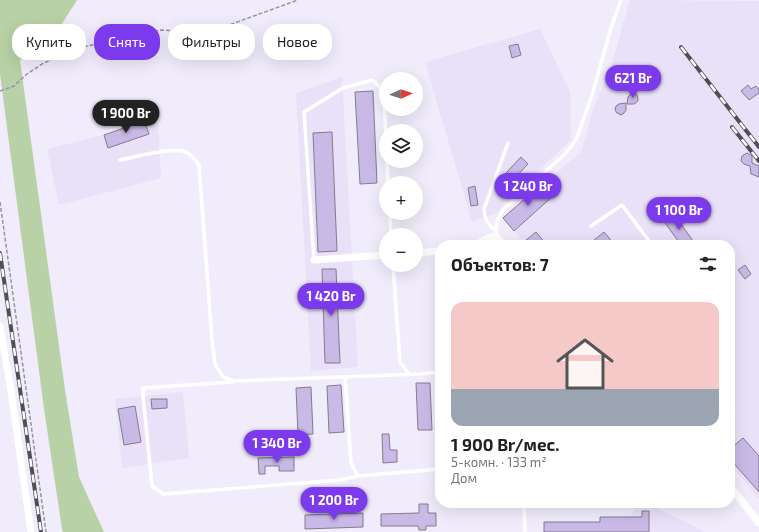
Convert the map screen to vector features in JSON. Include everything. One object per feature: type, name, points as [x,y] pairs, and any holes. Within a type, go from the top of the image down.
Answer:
[{"type":"street","points":[[484,240],[496,234],[500,240]]},
{"type":"street","points":[[423,252],[435,251]]},
{"type":"street","points":[[314,260],[379,255]]},
{"type":"street","points":[[0,326],[11,391],[31,532]]},
{"type":"street","points":[[735,492],[759,523]]},
{"type":"lane","points":[[496,234],[497,221],[503,210],[565,154],[576,140],[592,95],[611,28],[621,0]]},
{"type":"lane","points":[[314,260],[304,112],[343,88],[372,80],[380,87],[384,97],[385,124]]},
{"type":"lane","points":[[496,234],[484,218],[484,209],[508,143]]},
{"type":"lane","points":[[120,160],[159,152],[182,151],[192,156],[199,165],[215,364],[222,377],[234,382]]},
{"type":"lane","points":[[591,226],[622,205],[648,240]]},
{"type":"lane","points":[[393,272],[400,362],[409,374]]},
{"type":"lane","points":[[435,372],[143,388],[152,486],[163,494],[332,480],[358,476],[435,469]]},
{"type":"lane","points":[[345,377],[351,463],[358,476]]},
{"type":"lane","points":[[524,508],[525,532]]},
{"type":"path","points":[[0,91],[14,86],[26,74],[42,64],[74,49],[162,30],[206,33],[298,0]]},
{"type":"path","points":[[0,202],[46,532]]},
{"type":"shaded area","points":[[630,0],[759,1],[759,499],[735,470],[735,240],[523,240],[503,218],[582,151],[591,115],[611,66]]},
{"type":"shaded area","points":[[540,29],[570,92],[571,140],[506,201],[497,213],[472,222],[425,62]]},
{"type":"shaded area","points":[[342,77],[358,367],[311,371],[296,93]]},
{"type":"shaded area","points":[[144,121],[146,126],[158,122],[161,178],[59,205],[47,149],[104,135]]},
{"type":"shaded area","points":[[183,392],[189,458],[122,468],[115,399]]},
{"type":"shaded area","points":[[635,508],[656,508],[704,531],[544,532],[600,522],[600,517],[630,517]]},
{"type":"green space","points":[[0,0],[77,0],[62,24],[12,24],[12,60],[20,60],[65,390],[79,477],[104,532],[63,532],[62,529],[44,409],[0,74]]},
{"type":"building","points":[[518,44],[521,55],[512,58],[509,46]]},
{"type":"building","points":[[748,85],[751,89],[756,86],[759,90],[759,93],[749,100],[741,91]]},
{"type":"building","points":[[373,91],[377,183],[360,184],[355,92]]},
{"type":"building","points":[[632,93],[637,95],[638,101],[634,104],[627,104],[628,97]]},
{"type":"building","points":[[626,103],[626,110],[624,113],[621,115],[617,113],[615,110],[616,106]]},
{"type":"building","points":[[144,121],[149,134],[108,148],[104,135]]},
{"type":"building","points":[[332,132],[337,251],[318,252],[313,133]]},
{"type":"building","points":[[747,153],[752,156],[752,163],[759,166],[759,177],[751,174],[750,166],[741,161],[742,156]]},
{"type":"building","points":[[521,157],[528,164],[513,180],[506,173]]},
{"type":"building","points":[[543,183],[554,195],[514,231],[503,218]]},
{"type":"building","points":[[475,186],[478,205],[471,206],[468,188]]},
{"type":"building","points":[[673,213],[692,240],[677,240],[663,220]]},
{"type":"building","points":[[536,232],[543,240],[526,240]]},
{"type":"building","points":[[604,232],[611,240],[594,240]]},
{"type":"building","points":[[745,265],[751,274],[745,279],[738,270]]},
{"type":"building","points":[[322,269],[336,269],[340,363],[325,363]]},
{"type":"building","points":[[416,383],[430,383],[432,430],[418,430]]},
{"type":"building","points":[[341,385],[344,432],[329,433],[327,386]]},
{"type":"building","points":[[311,387],[313,434],[298,435],[296,388]]},
{"type":"building","points":[[151,399],[167,399],[167,408],[152,409]]},
{"type":"building","points":[[135,406],[141,442],[124,445],[118,409]]},
{"type":"building","points":[[382,434],[389,434],[390,450],[397,450],[397,462],[383,463]]},
{"type":"building","points":[[743,438],[759,456],[759,492],[735,465],[735,445]]},
{"type":"building","points":[[294,457],[294,471],[279,471],[279,466],[265,466],[265,474],[259,474],[258,458]]},
{"type":"building","points":[[419,504],[428,504],[428,513],[436,513],[436,526],[426,526],[426,530],[419,530],[418,526],[381,526],[381,514],[419,513]]},
{"type":"building","points":[[642,511],[649,511],[649,532],[544,532],[544,522],[600,522],[600,517],[642,517]]},
{"type":"building","points":[[363,513],[363,527],[305,529],[305,515]]},
{"type":"railway","points":[[681,47],[759,147]]},
{"type":"railway","points":[[732,127],[759,161]]},
{"type":"railway","points":[[0,253],[41,532]]}]
